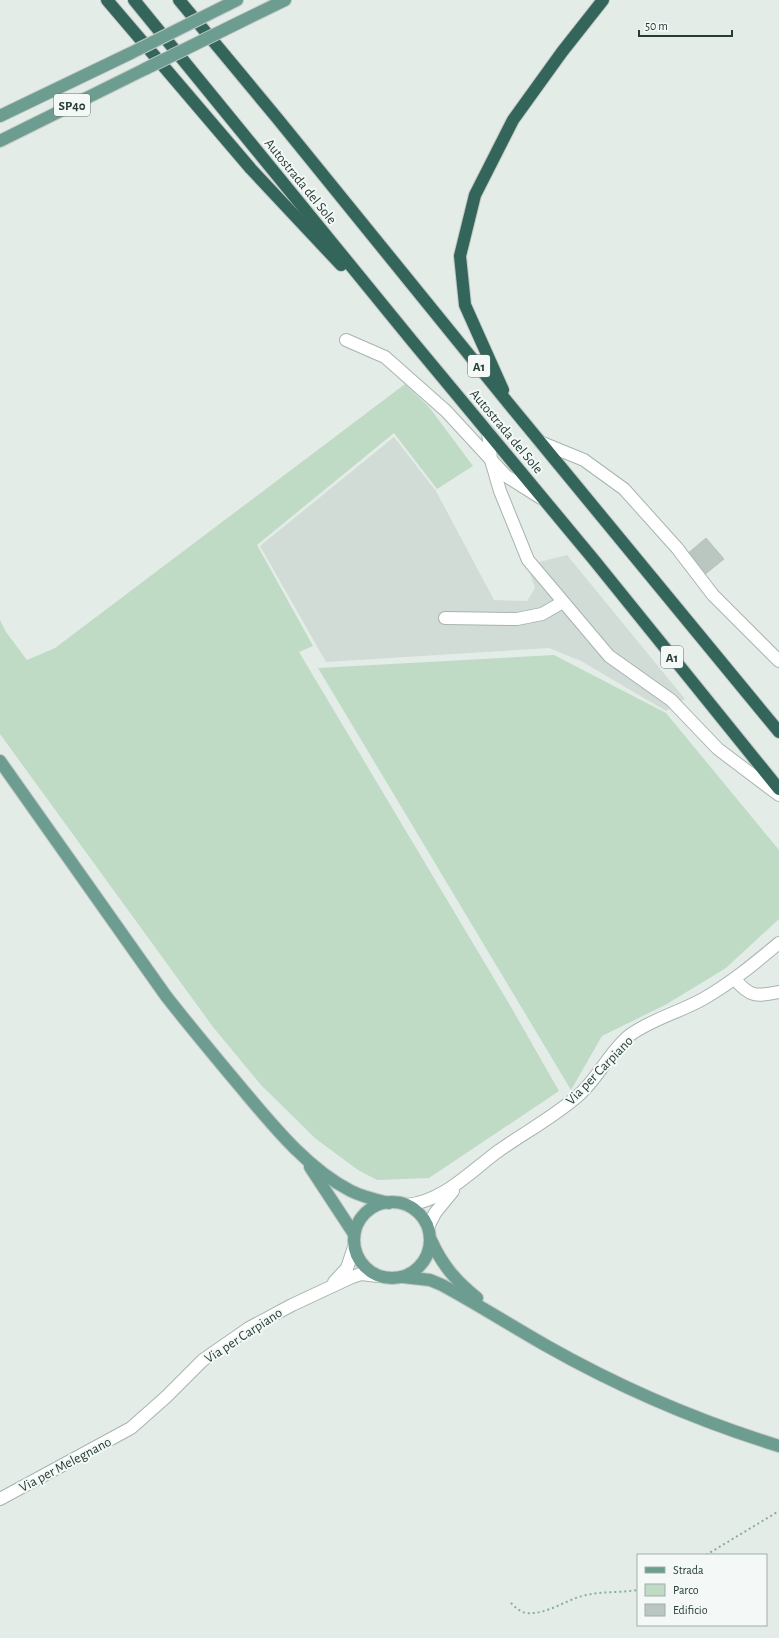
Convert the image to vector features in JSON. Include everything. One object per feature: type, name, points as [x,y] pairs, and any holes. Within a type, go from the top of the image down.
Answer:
[{"type":"highway","points":[[108,0],[251,169],[413,342]]},
{"type":"highway","name":"Autostrada del Sole","points":[[134,0],[413,342],[545,500],[779,789]]},
{"type":"highway","name":"Autostrada del Sole","points":[[179,0],[278,118],[540,442],[779,732]]},
{"type":"highway","points":[[188,0],[278,118]]},
{"type":"highway","points":[[509,404],[465,305],[460,256],[475,195],[513,120],[562,52],[603,0]]},
{"type":"main road","name":"SP40","points":[[0,141],[285,0]]},
{"type":"main road","name":"SP40","points":[[0,116],[232,3]]},
{"type":"main road","points":[[0,761],[166,996],[262,1113],[300,1153],[324,1173],[352,1192],[389,1203]]},
{"type":"main road","points":[[300,1153],[354,1234]]},
{"type":"main road","points":[[502,1320],[451,1275],[441,1262],[423,1218],[416,1211],[407,1205],[389,1203],[377,1206],[366,1212],[358,1222],[354,1234],[354,1247],[359,1259],[367,1269],[378,1276],[391,1278],[419,1278],[442,1285],[502,1320],[582,1365],[668,1407],[779,1446]]},
{"type":"main road","points":[[403,1277],[414,1271],[423,1262],[429,1251],[429,1233]]},
{"type":"street","points":[[346,340],[385,357],[446,411],[506,476],[545,500]]},
{"type":"street","points":[[488,432],[491,460],[500,491],[528,560],[609,656],[671,700],[718,749],[779,795]]},
{"type":"street","name":"A1","points":[[540,442],[584,460],[624,489],[677,548],[713,595],[779,661]]},
{"type":"street","points":[[445,618],[517,619],[542,614],[563,602]]},
{"type":"street","name":"Via per Carpiano","points":[[407,1205],[418,1204],[433,1198],[464,1178],[497,1152],[570,1103],[594,1079],[615,1050],[630,1036],[651,1023],[703,999],[735,979],[779,943]]},
{"type":"street","points":[[735,979],[742,988],[750,994],[758,995],[779,992]]},
{"type":"street","name":"Via per Carpiano","points":[[429,1233],[435,1213],[464,1178]]},
{"type":"street","name":"Via per Carpiano","points":[[329,1287],[342,1275],[354,1247]]},
{"type":"street","name":"Via per Carpiano","points":[[130,1428],[166,1397],[203,1360],[226,1343],[270,1316],[343,1280],[361,1274],[378,1276]]},
{"type":"street","name":"Via per Melegnano","points":[[0,1499],[130,1428]]},
{"type":"path","points":[[708,1554],[779,1511]]},
{"type":"path","points":[[511,1603],[524,1613],[533,1613],[541,1612],[588,1595],[601,1592],[637,1590]]},
{"type":"shaded area","points":[[394,437],[436,491],[494,600],[527,601],[535,588],[527,565],[567,555],[685,699],[666,711],[581,661],[549,648],[326,662],[260,546]]},
{"type":"green space","points":[[405,384],[429,407],[473,466],[437,489],[394,433],[257,545],[313,646],[299,652],[511,1007],[559,1091],[429,1178],[377,1180],[358,1170],[316,1139],[261,1085],[213,1027],[0,734],[0,620],[6,632],[27,660],[55,648]]},
{"type":"green space","points":[[554,655],[666,713],[779,850],[779,919],[726,968],[667,1004],[602,1036],[571,1090],[318,668]]},
{"type":"building","points":[[706,538],[724,559],[703,576],[686,555]]}]
